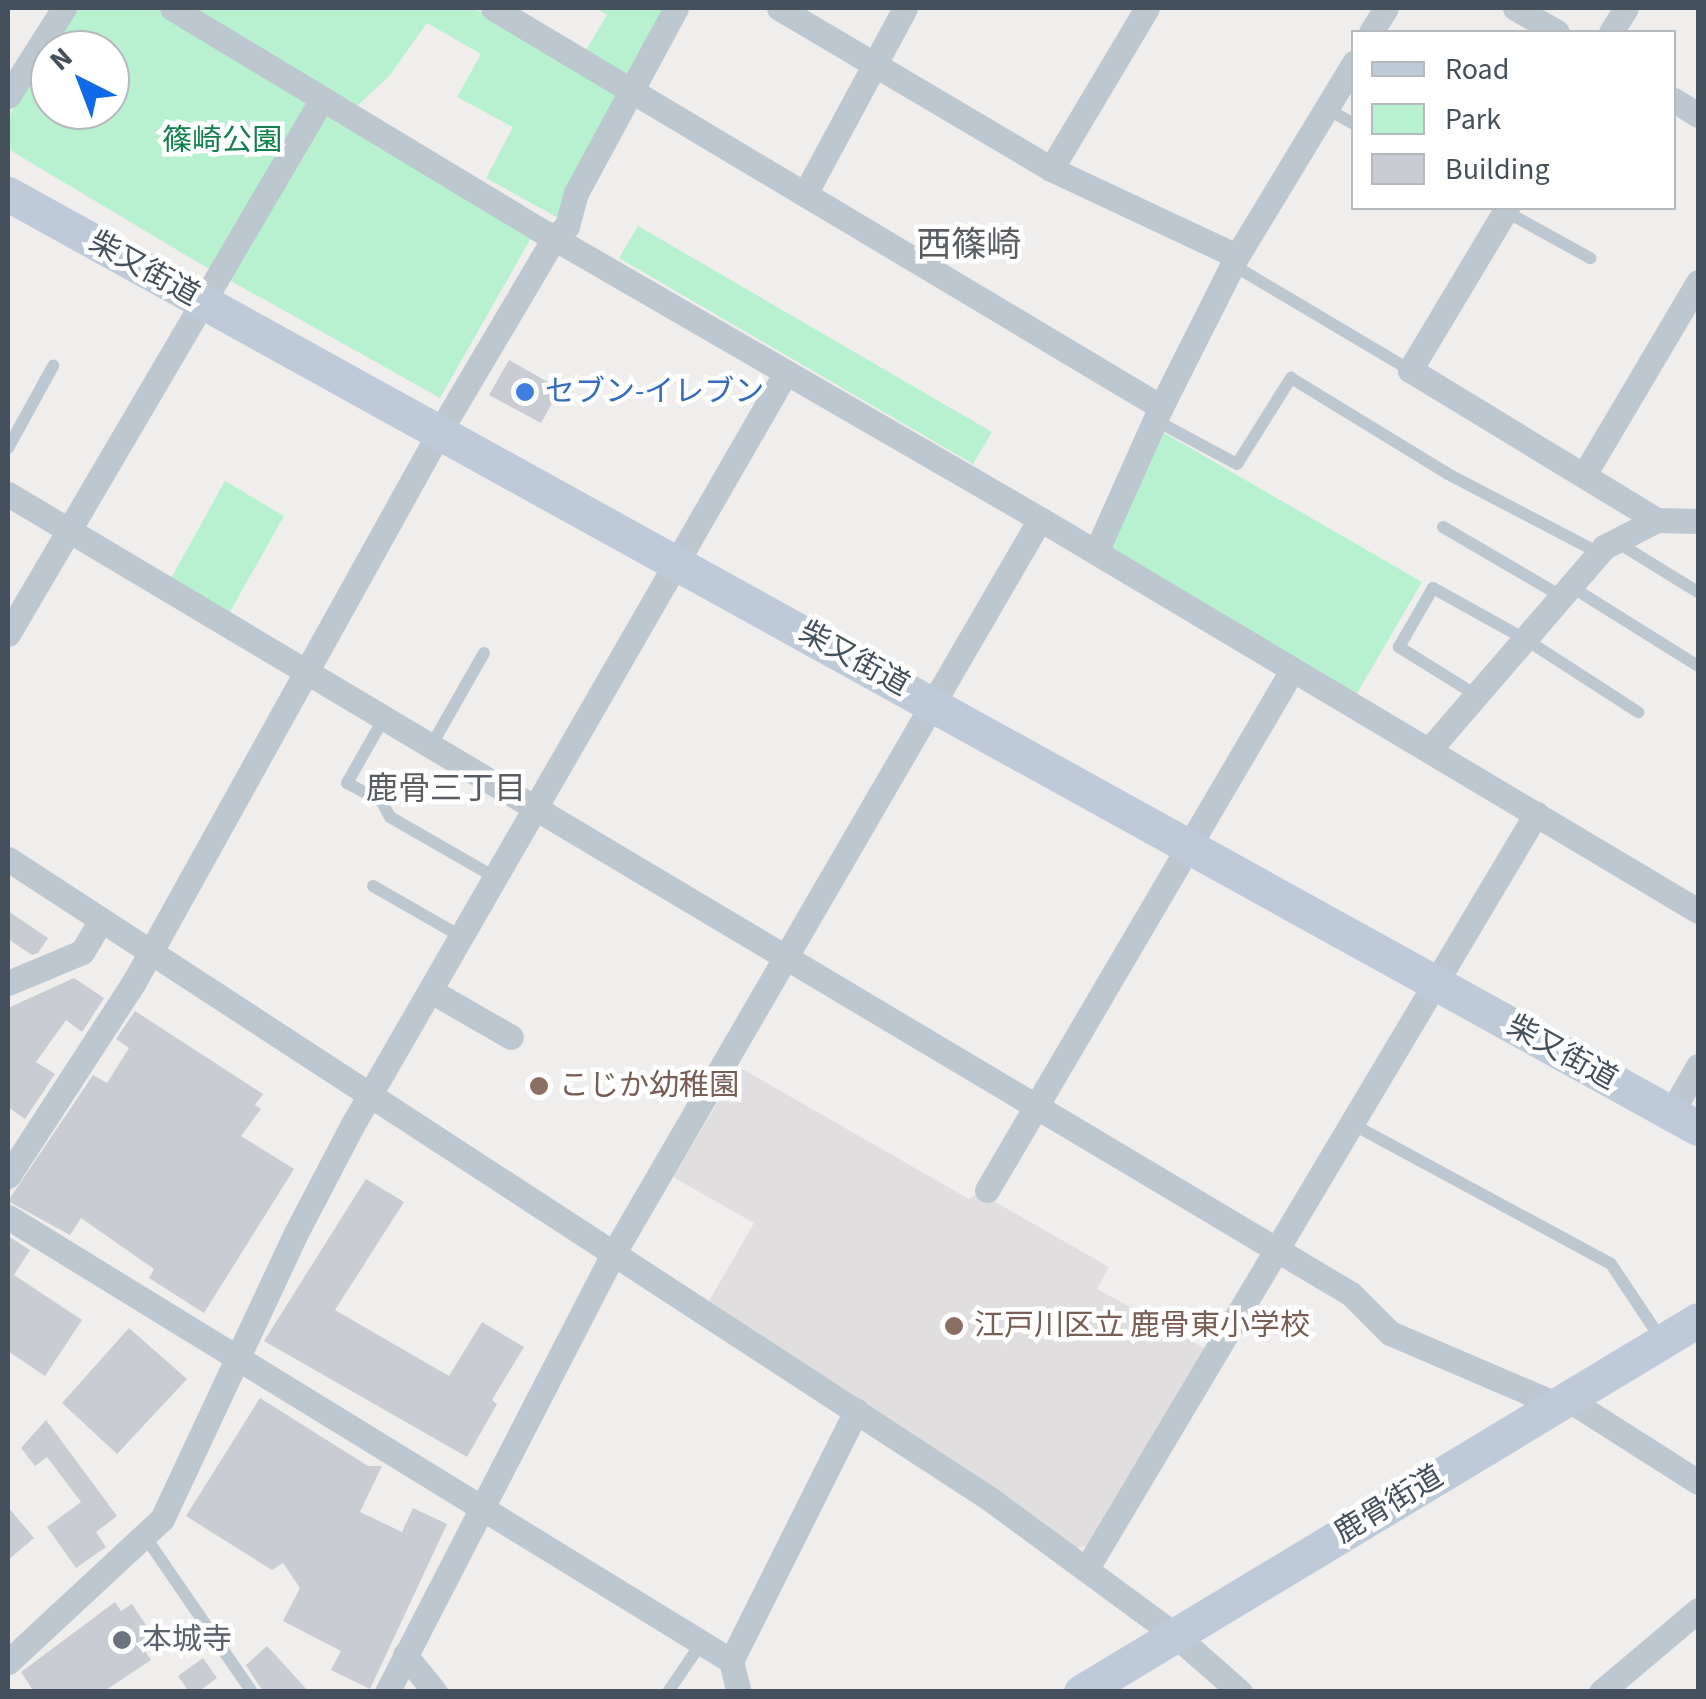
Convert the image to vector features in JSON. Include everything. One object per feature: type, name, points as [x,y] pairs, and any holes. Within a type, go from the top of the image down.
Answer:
[{"type":"main road","name":"柴又街道","points":[[8,194],[1685,1120]]},
{"type":"main road","name":"鹿骨街道","points":[[1081,1692],[1698,1320]]},
{"type":"street","points":[[8,96],[64,8]]},
{"type":"street","points":[[172,8],[554,238],[1040,519],[1698,911]]},
{"type":"street","points":[[493,8],[806,192],[1158,413]]},
{"type":"street","points":[[8,1176],[148,954],[440,431],[554,238],[567,226],[576,194],[676,8]]},
{"type":"street","points":[[778,8],[1051,169],[1235,260]]},
{"type":"street","points":[[806,192],[905,8]]},
{"type":"street","points":[[1051,169],[1146,8]]},
{"type":"street","points":[[1372,30],[1386,8]]},
{"type":"street","points":[[1514,8],[1552,30]]},
{"type":"street","points":[[1612,30],[1626,8]]},
{"type":"street","points":[[1096,552],[1158,413],[1235,260],[1351,68]]},
{"type":"street","points":[[8,634],[322,100]]},
{"type":"street","points":[[1676,101],[1698,115]]},
{"type":"street","points":[[1503,210],[1410,370],[1657,520],[1698,522]]},
{"type":"street","points":[[1584,474],[1698,282]]},
{"type":"street","points":[[8,1662],[162,1519],[297,1231],[369,1096],[785,374]]},
{"type":"street","points":[[8,494],[1351,1294],[1390,1333],[1561,1401],[1698,1482]]},
{"type":"street","points":[[387,1692],[612,1256],[1040,519]]},
{"type":"street","points":[[1428,750],[1607,547],[1657,520]]},
{"type":"street","points":[[987,1190],[1040,1106],[1292,672]]},
{"type":"street","points":[[1087,1568],[1536,814]]},
{"type":"street","points":[[8,859],[148,954],[856,1411],[1087,1568],[1174,1634],[1240,1692]]},
{"type":"street","points":[[8,983],[82,952],[100,922]]},
{"type":"street","points":[[431,991],[511,1037]]},
{"type":"street","points":[[1685,1120],[1698,1066]]},
{"type":"street","points":[[8,1217],[700,1645],[731,1660]]},
{"type":"street","points":[[739,1692],[731,1660],[856,1411]]},
{"type":"street","points":[[1600,1692],[1698,1610]]},
{"type":"street","points":[[404,1654],[435,1692]]},
{"type":"lane","points":[[1327,109],[1351,122]]},
{"type":"lane","points":[[1506,210],[1590,258]]},
{"type":"lane","points":[[1235,260],[1410,370]]},
{"type":"lane","points":[[8,448],[53,366]]},
{"type":"lane","points":[[1158,413],[1237,464],[1291,378],[1448,474],[1698,592]]},
{"type":"lane","points":[[1443,528],[1566,591],[1698,666]]},
{"type":"lane","points":[[1476,695],[1399,647],[1433,588],[1525,638],[1638,712]]},
{"type":"lane","points":[[431,746],[484,653]]},
{"type":"lane","points":[[384,718],[346,783],[382,802],[390,817],[496,878]]},
{"type":"lane","points":[[373,886],[462,937]]},
{"type":"lane","points":[[1354,1125],[1611,1264],[1662,1342]]},
{"type":"lane","points":[[144,1535],[252,1692]]},
{"type":"lane","points":[[668,1692],[700,1645]]},
{"type":"shaded area","name":"江戸川区立 鹿骨東小学校","points":[[739,1067],[969,1199],[978,1192],[1109,1267],[1097,1289],[1206,1349],[1087,1546],[1077,1548],[708,1303],[754,1223],[673,1177]]},
{"type":"green space","name":"篠崎公園","points":[[74,8],[474,8],[619,93],[560,219],[486,178],[513,127],[457,97],[481,54],[427,23],[390,75],[354,109],[531,238],[440,398],[199,263],[8,149],[8,118],[30,81],[30,130],[130,130],[130,30],[61,30]]},
{"type":"green space","points":[[596,8],[665,8],[627,76],[586,50],[607,15]]},
{"type":"green space","points":[[638,226],[992,432],[973,464],[619,258]]},
{"type":"green space","points":[[1159,430],[1422,582],[1356,695],[1098,547]]},
{"type":"green space","points":[[225,481],[284,516],[227,617],[169,582]]},
{"type":"building","points":[[509,360],[560,389],[541,423],[489,395]]},
{"type":"building","points":[[8,911],[48,938],[38,953],[32,955],[8,939]]},
{"type":"building","points":[[74,978],[104,998],[82,1032],[66,1020],[36,1062],[55,1074],[25,1119],[8,1107],[8,1008]]},
{"type":"building","points":[[135,1011],[263,1094],[255,1105],[261,1109],[241,1136],[294,1169],[204,1313],[149,1278],[154,1269],[81,1218],[70,1235],[8,1201],[93,1075],[107,1083],[129,1048],[116,1039]]},
{"type":"building","points":[[366,1179],[404,1202],[335,1310],[449,1376],[482,1322],[524,1347],[492,1400],[497,1404],[467,1457],[264,1341]]},
{"type":"building","points":[[8,1236],[30,1250],[14,1275],[82,1320],[45,1376],[8,1351]]},
{"type":"building","points":[[129,1328],[187,1379],[117,1454],[62,1403]]},
{"type":"building","points":[[260,1398],[368,1466],[382,1466],[360,1512],[402,1532],[413,1508],[447,1524],[370,1689],[331,1670],[341,1651],[283,1621],[300,1588],[283,1563],[272,1570],[186,1516]]},
{"type":"building","points":[[46,1420],[117,1516],[96,1532],[106,1547],[76,1568],[47,1527],[81,1502],[47,1457],[35,1466],[21,1448]]},
{"type":"building","points":[[8,1507],[34,1538],[8,1560]]},
{"type":"building","points":[[115,1602],[121,1611],[132,1604],[158,1643],[145,1651],[151,1660],[103,1692],[34,1692],[21,1672]]},
{"type":"building","points":[[267,1646],[309,1692],[265,1692],[260,1687],[246,1665]]},
{"type":"building","points":[[203,1658],[217,1678],[198,1692],[189,1692],[178,1676]]},
{"type":"place","name":"セブン-イレブン","points":[[525,392]]},
{"type":"place","name":"こじか幼稚園","points":[[539,1086]]},
{"type":"place","name":"江戸川区立 鹿骨東小学校","points":[[954,1326]]},
{"type":"place","name":"本城寺","points":[[122,1640]]},
{"type":"district","name":"西篠崎","points":[[969,245]]},
{"type":"district","name":"鹿骨三丁目","points":[[446,789]]}]
